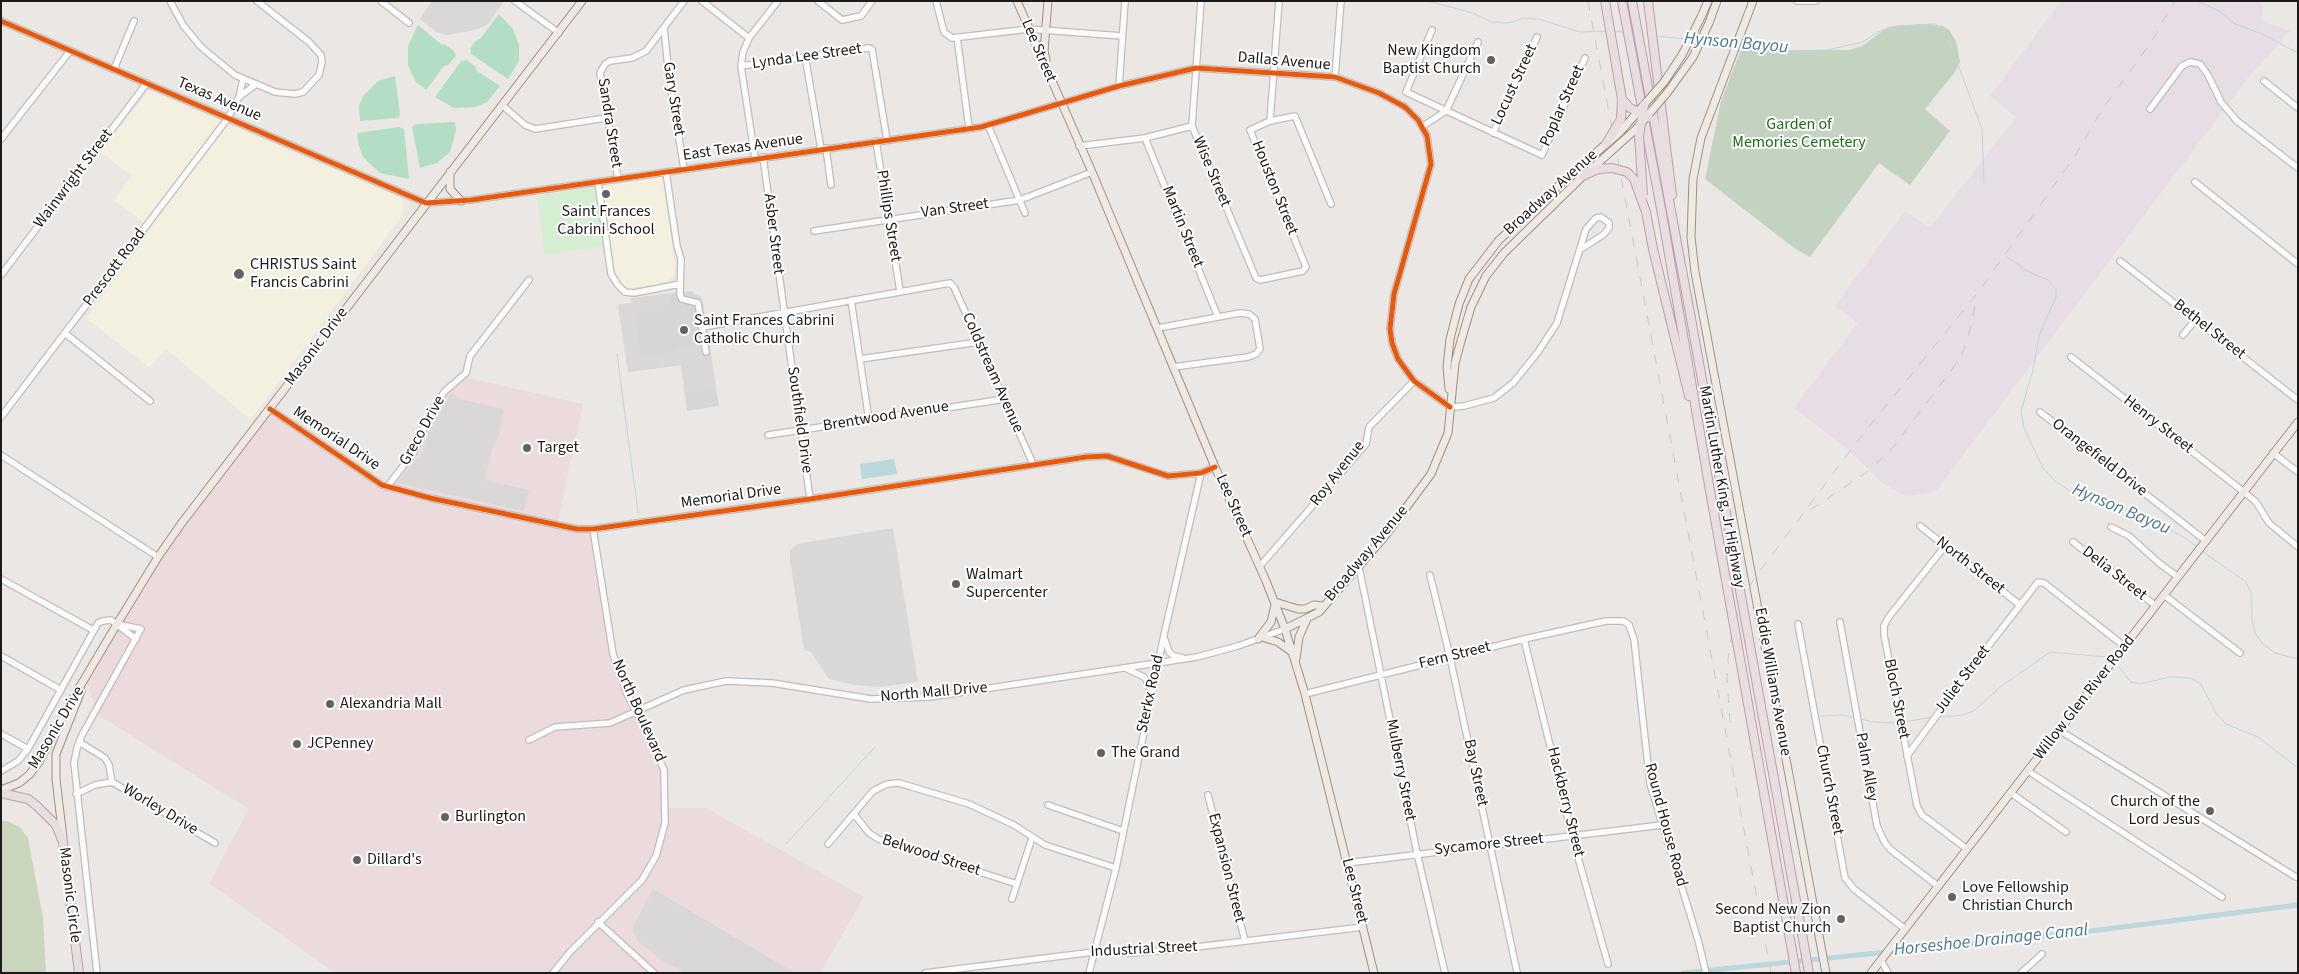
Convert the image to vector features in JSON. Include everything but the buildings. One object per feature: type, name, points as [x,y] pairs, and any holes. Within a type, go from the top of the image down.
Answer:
[{"type":"highway","points":[[1605,1],[1622,99],[1621,120],[1606,144]]},
{"type":"highway","name":"Martin Luther King, Jr Highway","points":[[1622,1],[1662,214],[1796,973]]},
{"type":"highway","name":"Martin Luther King, Jr Highway","points":[[1632,1],[1808,973]]},
{"type":"highway","points":[[1648,1],[1678,251]]},
{"type":"highway","points":[[1622,99],[1643,115]]},
{"type":"highway","points":[[1644,105],[1640,124],[1639,160],[1646,212],[1653,249],[1706,470]]},
{"type":"highway","points":[[1583,176],[1598,169],[1612,168],[1627,172],[1634,179],[1646,212]]},
{"type":"highway","name":"Masonic Circle","points":[[1,792],[28,799],[56,825],[63,842],[79,973]]},
{"type":"main road","name":"Masonic Drive","points":[[1,792],[19,783],[29,775],[39,762],[69,706],[158,557],[426,203],[582,1]]},
{"type":"main road","name":"Lee Street","points":[[1017,1],[1092,172],[1285,629],[1305,694],[1374,973]]},
{"type":"main road","points":[[1048,1],[1045,57],[1055,89]]},
{"type":"main road","points":[[1644,105],[1682,55],[1708,1]]},
{"type":"main road","name":"Broadway Avenue","points":[[1450,407],[1447,367],[1450,339],[1459,304],[1469,279],[1499,240],[1578,168],[1643,115],[1693,57],[1718,1]]},
{"type":"main road","name":"Eddie Williams Avenue","points":[[1752,1],[1701,138],[1690,201],[1692,246],[1825,972]]},
{"type":"main road","name":"Broadway Avenue","points":[[1285,629],[1318,612],[1324,606],[1385,536],[1431,474],[1448,433],[1455,363],[1460,342],[1471,307],[1486,276],[1504,253],[1640,124]]},
{"type":"main road","points":[[450,172],[450,188],[461,201]]},
{"type":"main road","name":"Willow Glen River Road","points":[[1871,973],[2298,422]]},
{"type":"main road","points":[[1307,618],[1294,656],[1278,642],[1260,638],[1270,622],[1275,603],[1298,609],[1314,605],[1324,606]]},
{"type":"main road","name":"Masonic Drive","points":[[63,842],[56,779],[56,754],[86,679]]},
{"type":"street","points":[[170,1],[183,25],[201,47],[226,68],[256,85],[285,94],[303,92],[319,75],[322,62],[318,49],[259,2]]},
{"type":"street","points":[[381,1],[409,23]]},
{"type":"street","points":[[515,1],[559,33]]},
{"type":"street","points":[[664,28],[684,1]]},
{"type":"street","points":[[702,1],[749,38]]},
{"type":"street","points":[[755,158],[741,66],[749,38],[778,1]]},
{"type":"street","points":[[818,1],[842,20],[861,16],[872,1]]},
{"type":"street","points":[[936,1],[944,32],[952,38],[1029,29],[1122,36]]},
{"type":"street","points":[[1119,86],[1125,1]]},
{"type":"street","name":"Wise Street","points":[[1201,1],[1192,126],[1256,278]]},
{"type":"street","name":"Houston Street","points":[[1256,278],[1260,280],[1303,271],[1306,266],[1250,130],[1270,121],[1279,1]]},
{"type":"street","points":[[1335,78],[1341,1]]},
{"type":"street","points":[[1797,1],[1816,1]]},
{"type":"street","name":"Texas Avenue","points":[[1,21],[426,203]]},
{"type":"street","points":[[114,69],[134,21]]},
{"type":"street","name":"Sandra Street","points":[[618,179],[606,118],[600,72],[610,61],[639,56],[646,51],[664,28]]},
{"type":"street","name":"Gary Street","points":[[664,28],[669,77],[684,169]]},
{"type":"street","points":[[1432,30],[1406,92],[1493,133]]},
{"type":"street","points":[[957,37],[969,128]]},
{"type":"street","name":"Locust Street","points":[[1493,133],[1537,37]]},
{"type":"street","points":[[1422,126],[1446,111],[1478,42]]},
{"type":"street","name":"Lynda Lee Street","points":[[741,66],[805,56],[872,49],[887,140]]},
{"type":"street","points":[[1,139],[70,50]]},
{"type":"street","points":[[805,56],[831,185]]},
{"type":"street","name":"Poplar Street","points":[[1493,133],[1542,155],[1585,58]]},
{"type":"street","points":[[2150,109],[2182,66],[2190,62],[2200,64],[2208,75],[2221,102],[2232,116],[2298,168]]},
{"type":"street","name":"Dallas Avenue","points":[[1061,102],[1196,68],[1273,72],[1335,78],[1390,99],[1405,107],[1422,126],[1430,149],[1431,164],[1394,294],[1390,321],[1394,351],[1414,381],[1450,407]]},
{"type":"street","points":[[239,97],[243,79]]},
{"type":"street","points":[[2264,81],[2298,108]]},
{"type":"street","name":"Wainwright Street","points":[[1,275],[146,83]]},
{"type":"street","points":[[239,97],[256,85]]},
{"type":"street","name":"Prescott Road","points":[[1,417],[66,334],[228,118],[239,97]]},
{"type":"street","name":"East Texas Avenue","points":[[426,203],[461,201],[598,182],[988,125],[1061,102]]},
{"type":"street","points":[[502,106],[526,125],[535,128],[606,118]]},
{"type":"street","points":[[1270,121],[1295,116],[1331,204]]},
{"type":"street","points":[[988,125],[1025,214]]},
{"type":"street","points":[[1079,146],[1145,138],[1192,126]]},
{"type":"street","name":"Martin Street","points":[[1145,138],[1218,317]]},
{"type":"street","name":"Phillips Street","points":[[876,141],[900,291]]},
{"type":"street","name":"Asber Street","points":[[763,157],[784,312]]},
{"type":"street","points":[[666,172],[677,246],[681,259],[680,295],[682,299],[698,303],[706,352]]},
{"type":"street","name":"Van Street","points":[[814,231],[1020,200],[1092,172]]},
{"type":"street","points":[[598,182],[611,274],[618,285],[625,292],[634,293],[680,284]]},
{"type":"street","points":[[2195,182],[2298,264]]},
{"type":"street","points":[[1450,407],[1464,406],[1494,398],[1512,383],[1532,360],[1557,323],[1581,249],[1582,237],[1596,218],[1601,216],[1609,223],[1609,228],[1603,235],[1581,249]]},
{"type":"street","name":"Bethel Street","points":[[2120,260],[2298,400]]},
{"type":"street","name":"Greco Drive","points":[[387,487],[414,452],[437,403],[450,386],[466,373],[470,356],[529,280]]},
{"type":"street","name":"Coldstream Avenue","points":[[900,291],[950,283],[954,287],[1033,464]]},
{"type":"street","points":[[703,326],[900,291]]},
{"type":"street","points":[[851,300],[869,420]]},
{"type":"street","name":"Southfield Drive","points":[[784,312],[810,499]]},
{"type":"street","points":[[1158,328],[1240,313],[1249,314],[1255,319],[1260,349],[1256,354],[1173,367]]},
{"type":"street","points":[[2183,335],[2196,319]]},
{"type":"street","points":[[66,334],[150,401]]},
{"type":"street","points":[[860,359],[978,342]]},
{"type":"street","name":"Henry Street","points":[[2072,357],[2256,502],[2272,527],[2298,547]]},
{"type":"street","name":"Roy Avenue","points":[[1260,566],[1366,444],[1369,427],[1414,381]]},
{"type":"street","name":"Brentwood Avenue","points":[[768,435],[1005,399]]},
{"type":"street","name":"Memorial Drive","points":[[270,409],[373,480],[387,487],[566,527],[593,528],[810,499],[1078,458],[1107,456],[1124,460],[1159,474],[1178,476],[1201,473],[1215,467]]},
{"type":"street","name":"Orangefield Drive","points":[[2040,412],[2205,542]]},
{"type":"street","points":[[2273,453],[2298,472]]},
{"type":"street","points":[[1,455],[158,557]]},
{"type":"street","name":"Sterkx Road","points":[[1089,973],[1116,868],[1164,635],[1201,473]]},
{"type":"street","name":"North Street","points":[[1920,526],[2020,605]]},
{"type":"street","points":[[2111,527],[2128,536],[2178,577]]},
{"type":"street","name":"North Boulevard","points":[[553,973],[560,962],[598,922],[642,880],[656,856],[665,823],[664,770],[627,694],[609,642],[593,528]]},
{"type":"street","name":"Delia Street","points":[[2072,542],[2156,606]]},
{"type":"street","name":"Bloch Street","points":[[1945,546],[1888,618],[1884,626],[1907,756],[1919,811],[1967,849]]},
{"type":"street","name":"Mulberry Street","points":[[1359,566],[1417,854],[1446,973]]},
{"type":"street","name":"Bay Street","points":[[1430,575],[1450,657],[1517,972]]},
{"type":"street","points":[[1,578],[93,630]]},
{"type":"street","name":"Juliet Street","points":[[1907,756],[2020,605],[2036,585],[2041,582],[2124,646]]},
{"type":"street","points":[[2164,595],[2240,653]]},
{"type":"street","points":[[1,771],[18,761],[28,749],[93,630],[103,620],[111,620],[118,624],[136,639]]},
{"type":"street","name":"Fern Street","points":[[1305,694],[1524,639],[1606,621]]},
{"type":"street","name":"Round House Road","points":[[1606,621],[1624,621],[1632,631],[1647,769],[1706,973]]},
{"type":"street","name":"Palm Alley","points":[[1840,622],[1877,826],[1885,843],[1891,850],[1938,886]]},
{"type":"street","points":[[97,973],[74,763],[79,742],[141,629],[118,624]]},
{"type":"street","name":"Church Street","points":[[1798,624],[1845,878],[1854,889],[1905,929]]},
{"type":"street","name":"North Mall Drive","points":[[529,740],[555,727],[610,723],[684,690],[726,681],[772,683],[871,699],[930,697],[1187,659],[1238,646],[1285,629]]},
{"type":"street","points":[[1164,635],[1165,646],[1170,652],[1174,656],[1187,659]]},
{"type":"street","name":"Hackberry Street","points":[[1524,639],[1572,836],[1608,964]]},
{"type":"street","points":[[1,656],[61,690]]},
{"type":"street","points":[[1125,668],[1144,677],[1149,684],[1151,697]]},
{"type":"street","points":[[2059,730],[2296,877]]},
{"type":"street","points":[[1,734],[28,749]]},
{"type":"street","points":[[79,742],[105,758],[109,765],[112,782]]},
{"type":"street","points":[[2028,771],[2222,897]]},
{"type":"street","name":"Worley Drive","points":[[76,794],[95,784],[112,782],[215,843]]},
{"type":"street","points":[[828,844],[873,791],[887,784],[899,784],[982,809],[1014,825],[1032,838],[1056,850],[1116,868]]},
{"type":"street","points":[[2011,793],[2066,832]]},
{"type":"street","name":"Expansion Street","points":[[1208,795],[1245,941]]},
{"type":"street","points":[[1048,805],[1123,831]]},
{"type":"street","name":"Belwood Street","points":[[854,814],[869,833],[880,840],[1017,884]]},
{"type":"street","name":"Sycamore Street","points":[[1347,863],[1662,825]]},
{"type":"street","points":[[1012,899],[1032,838]]},
{"type":"street","points":[[598,922],[654,973]]},
{"type":"street","name":"Industrial Street","points":[[925,973],[1094,952],[1132,953],[1171,950],[1363,927]]},
{"type":"street","points":[[2020,973],[2042,954]]},
{"type":"street","points":[[1882,959],[1888,973]]},
{"type":"shaded area","points":[[432,1],[504,1],[487,25],[471,31],[446,35],[436,32],[420,19]]},
{"type":"shaded area","points":[[2061,1],[2262,1],[2263,21],[2290,31],[2247,79],[1935,492],[1906,496],[1883,483],[1846,448],[1794,408],[1858,323],[1835,306],[1905,211],[1930,228],[2016,117],[1990,96]]},
{"type":"shaded area","name":"CHRISTUS Saint Francis Cabrini","points":[[149,90],[399,197],[403,201],[404,212],[402,216],[251,420],[166,349],[149,367],[86,318],[152,229],[114,200],[132,176],[101,152]]},
{"type":"shaded area","points":[[662,177],[675,273],[671,279],[663,284],[629,288],[619,282],[616,276],[603,186]]},
{"type":"shaded area","points":[[691,291],[702,298],[719,406],[687,411],[681,365],[628,372],[618,305],[631,303],[631,298]]},
{"type":"shaded area","points":[[670,294],[672,305],[655,307],[656,311],[635,314],[641,358],[677,353],[677,349],[709,344],[716,388],[685,392],[681,365],[628,372],[618,305],[631,303],[631,298]]},
{"type":"shaded area","points":[[460,376],[583,404],[557,525],[593,529],[613,654],[664,770],[666,808],[706,808],[864,897],[820,973],[335,973],[209,883],[249,809],[98,715],[86,679],[158,557],[270,409],[387,487],[403,468],[431,411]]},
{"type":"shaded area","points":[[452,393],[460,399],[504,409],[498,438],[492,449],[485,480],[529,490],[524,511],[397,483],[423,452],[434,417]]},
{"type":"shaded area","points":[[893,528],[918,682],[878,687],[854,685],[829,679],[811,652],[804,650],[790,550],[797,544]]},
{"type":"shaded area","points":[[653,889],[795,973],[685,973],[661,960],[638,941],[633,931],[636,921]]},
{"type":"green space","points":[[499,14],[513,29],[519,45],[519,61],[508,79],[471,54],[471,48],[475,41],[480,39]]},
{"type":"green space","name":"Garden of Memories Cemetery","points":[[1922,24],[1943,26],[1949,30],[1956,41],[1960,62],[1955,72],[1925,109],[1950,131],[1910,185],[1879,163],[1810,257],[1794,248],[1705,179],[1721,101],[1741,50],[1849,50],[1862,46],[1888,27]]},
{"type":"green space","points":[[418,25],[442,45],[444,44],[454,51],[456,56],[448,65],[444,66],[426,90],[416,82],[408,65],[408,46]]},
{"type":"green space","points":[[466,60],[475,66],[477,71],[500,86],[487,102],[475,107],[454,108],[435,97],[461,61]]},
{"type":"green space","points":[[395,76],[399,118],[360,121],[359,106],[363,96],[378,81]]},
{"type":"green space","points":[[455,122],[456,131],[450,152],[437,163],[420,168],[412,127],[416,124]]},
{"type":"green space","points":[[399,127],[404,129],[409,179],[380,173],[363,157],[359,146],[357,133]]},
{"type":"green space","points":[[595,187],[603,246],[545,255],[537,196]]},
{"type":"green space","points":[[1,821],[7,821],[20,827],[28,838],[43,918],[46,973],[1,973]]},
{"type":"water","points":[[894,459],[897,474],[862,479],[860,464]]},
{"type":"waterway","name":"Hynson Bayou","points":[[1428,1],[1473,13],[1491,22],[1508,23],[1524,18],[1538,19],[1580,32],[1606,31]]},
{"type":"waterway","points":[[2197,1],[2219,11],[2235,24],[2262,34],[2298,53]]},
{"type":"waterway","name":"Hynson Bayou","points":[[1739,45],[1777,51],[1827,50],[1863,42],[1878,32],[1895,26],[1935,24],[1942,29],[1951,46],[1982,129],[1984,183]]},
{"type":"waterway","name":"Hynson Bayou","points":[[1612,31],[1623,32]]},
{"type":"waterway","name":"Hynson Bayou","points":[[1655,36],[1686,39]]},
{"type":"waterway","name":"Hynson Bayou","points":[[1704,42],[1733,45]]},
{"type":"waterway","name":"Hynson Bayou","points":[[2007,257],[2027,271],[2048,280],[2056,289],[2056,297],[2040,333],[2033,370],[2021,411],[2024,428],[2043,468],[2056,482],[2072,492],[2129,510],[2182,536],[2197,547]]},
{"type":"waterway","points":[[617,354],[638,513]]},
{"type":"waterway","name":"Hynson Bayou","points":[[2202,551],[2246,582],[2251,593],[2252,620],[2255,633],[2263,644],[2275,653],[2298,659]]},
{"type":"waterway","points":[[1938,717],[1964,715],[1975,710],[1999,688],[2050,652],[2107,657]]},
{"type":"waterway","points":[[2119,667],[2131,682],[2140,684],[2170,677],[2191,678],[2201,684],[2216,713],[2226,724],[2258,737],[2298,768]]},
{"type":"waterway","points":[[1822,716],[1844,715],[1856,718]]},
{"type":"waterway","points":[[1904,722],[1932,717]]},
{"type":"waterway","points":[[1859,719],[1898,723]]},
{"type":"waterway","points":[[786,844],[875,747]]},
{"type":"waterway","name":"Horseshoe Drainage Canal","points":[[1683,973],[2082,932],[2298,905]]},
{"type":"railway","points":[[1588,1],[1771,973]]},
{"type":"railway","points":[[1730,723],[1727,679],[1729,646],[1738,612],[1753,580],[1859,439],[1980,290],[2075,156],[2103,108],[2152,41],[2174,1]]},
{"type":"railway","points":[[1810,510],[1866,473],[1891,450],[1953,368],[1963,351],[1968,338],[1977,297]]},
{"type":"cycle path","points":[[1,21],[426,203],[471,200],[981,127],[1119,86],[1196,68],[1335,77],[1379,93],[1405,107],[1418,120],[1427,136],[1431,164],[1394,294],[1390,329],[1392,343],[1398,359],[1414,381],[1450,407]]},
{"type":"cycle path","points":[[270,409],[382,485],[430,498],[577,529],[593,529],[810,499],[1086,457],[1107,456],[1168,476],[1201,473],[1215,467]]},
{"type":"place","name":"New Kingdom Baptist Church","points":[[1491,60]]},
{"type":"place","name":"Saint Frances Cabrini School","points":[[606,194]]},
{"type":"place","name":"CHRISTUS Saint Francis Cabrini","points":[[239,274]]},
{"type":"place","name":"Saint Frances Cabrini Catholic Church","points":[[684,330]]},
{"type":"place","name":"Target","points":[[527,448]]},
{"type":"place","name":"Walmart Supercenter","points":[[956,584]]},
{"type":"place","name":"Alexandria Mall","points":[[330,704]]},
{"type":"place","name":"JCPenney","points":[[297,744]]},
{"type":"place","name":"The Grand","points":[[1101,753]]},
{"type":"place","name":"Church of the Lord Jesus","points":[[2210,811]]},
{"type":"place","name":"Burlington","points":[[445,817]]},
{"type":"place","name":"Dillard's","points":[[357,860]]},
{"type":"place","name":"Love Fellowship Christian Church","points":[[1952,897]]},
{"type":"place","name":"Second New Zion Baptist Church","points":[[1841,919]]}]
